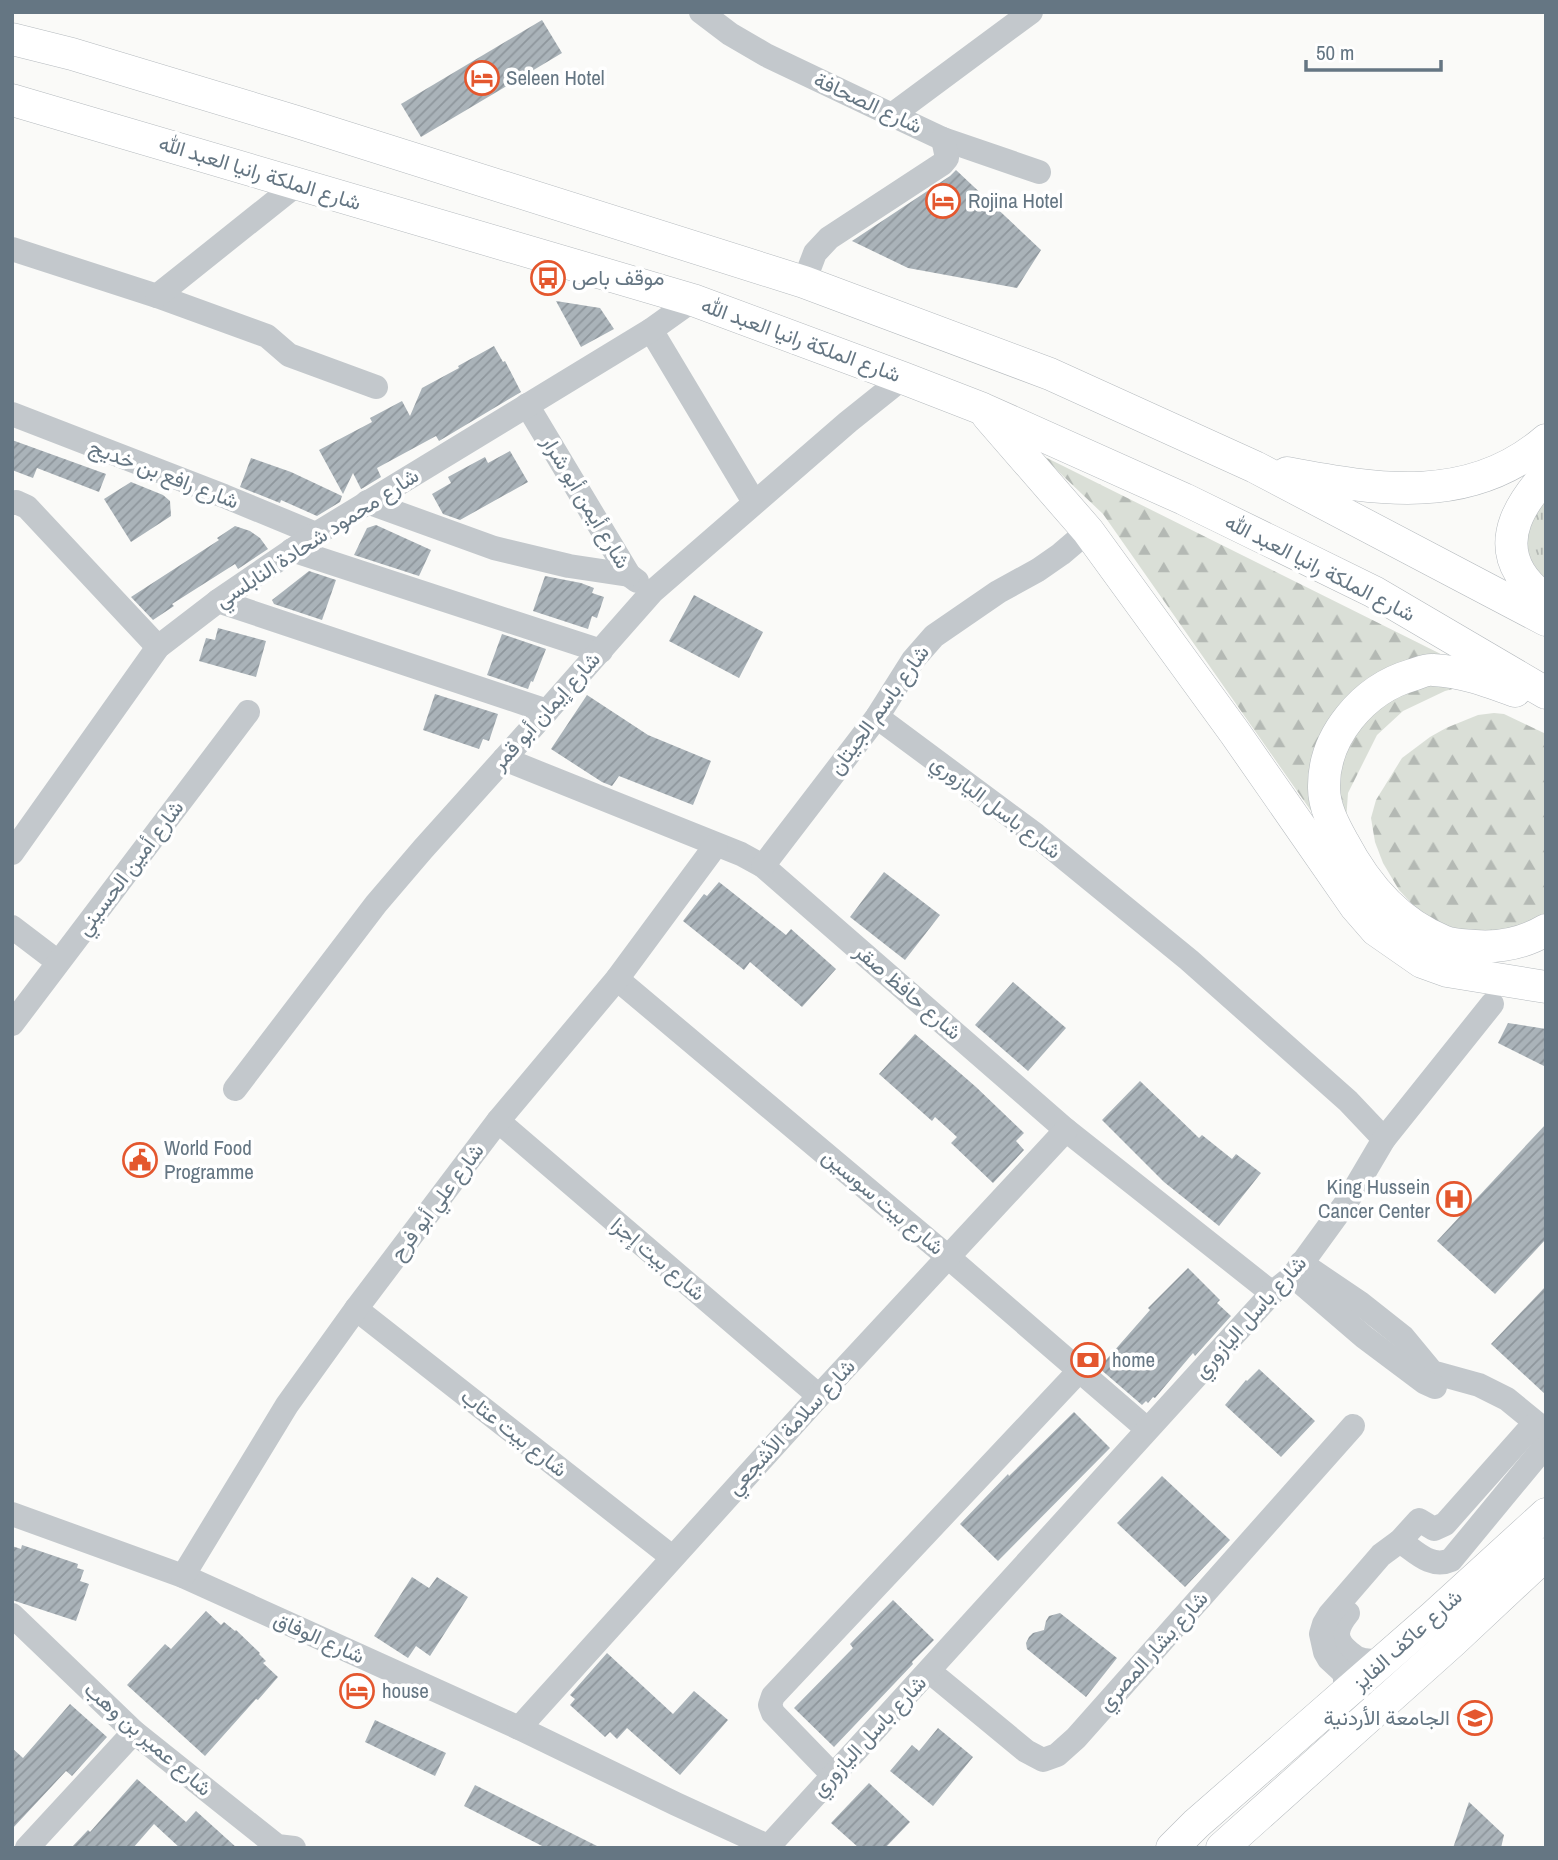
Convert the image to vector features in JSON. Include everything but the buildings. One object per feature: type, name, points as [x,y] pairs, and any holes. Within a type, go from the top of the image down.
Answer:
[{"type":"main road","points":[[12,39],[72,54],[281,117],[804,282],[1050,374],[1255,467],[1546,620]]},
{"type":"main road","name":"شارع الملكة رانيا العبد الله","points":[[12,100],[693,300],[904,377],[983,409],[1184,499],[1374,592],[1546,693]]},
{"type":"main road","points":[[983,409],[1088,531],[1235,733],[1356,907],[1376,930],[1422,962],[1447,971],[1546,987]]},
{"type":"main road","points":[[1255,467],[1353,486],[1400,489],[1444,486],[1486,477],[1518,461],[1546,440]]},
{"type":"main road","points":[[1546,475],[1523,502],[1512,531],[1512,544],[1520,575],[1546,601]]},
{"type":"main road","points":[[1546,699],[1458,673],[1430,669],[1403,677],[1378,690],[1354,711],[1339,731],[1326,760],[1324,790],[1331,819],[1355,865],[1388,905],[1424,932],[1445,943],[1486,947],[1513,944],[1546,930]]},
{"type":"main road","name":"شارع عاكف الفايز","points":[[1172,1848],[1196,1824],[1387,1659],[1546,1514]]},
{"type":"main road","name":"شارع عاكف الفايز","points":[[1222,1848],[1546,1553]]},
{"type":"street","points":[[891,115],[1031,12]]},
{"type":"street","name":"شارع الصحافة","points":[[704,13],[730,34],[766,55],[891,115],[943,139],[1039,172]]},
{"type":"street","points":[[804,282],[815,253],[829,238],[942,164],[947,158],[943,139]]},
{"type":"street","points":[[157,296],[296,184]]},
{"type":"street","points":[[12,249],[157,296],[267,336],[289,355],[376,387]]},
{"type":"street","name":"شارع محمود شحادة النابلسي","points":[[12,853],[158,648],[218,600],[316,534],[652,330],[693,300]]},
{"type":"street","points":[[652,330],[754,502]]},
{"type":"street","name":"شارع إيمان أبو قمر","points":[[235,1089],[376,904],[652,592],[754,502],[904,377]]},
{"type":"street","name":"شارع أيمن أبو شرار","points":[[527,405],[629,575],[652,592]]},
{"type":"street","name":"شارع رافع بن خديج","points":[[12,414],[316,534]]},
{"type":"street","points":[[367,502],[494,548],[569,566],[629,575]]},
{"type":"street","points":[[12,503],[27,507],[158,648]]},
{"type":"street","name":"شارع باسم الجيتان","points":[[763,866],[877,717],[913,660],[934,636],[998,592],[1038,570],[1088,531]]},
{"type":"street","points":[[292,550],[601,651]]},
{"type":"street","points":[[218,600],[547,711]]},
{"type":"street","name":"شارع أمين الحسيني","points":[[12,1024],[248,712]]},
{"type":"street","name":"شارع باسل اليازوري","points":[[770,1847],[1147,1429],[1272,1293],[1297,1270],[1348,1200],[1384,1139],[1348,1101],[1189,960],[1036,835],[877,717]]},
{"type":"street","name":"شارع حافظ صقر","points":[[503,759],[741,854],[763,866],[1066,1130],[1272,1293]]},
{"type":"street","name":"شارع علي أبو فرح","points":[[183,1576],[287,1405],[356,1309],[498,1121],[617,979],[716,845]]},
{"type":"street","points":[[12,927],[58,962]]},
{"type":"street","name":"شارع بيت سوسين","points":[[617,979],[948,1257],[1147,1429]]},
{"type":"street","points":[[1384,1139],[1492,1004]]},
{"type":"street","name":"شارع بيت إجزا","points":[[498,1121],[819,1396]]},
{"type":"street","name":"شارع سلامة الأشجعي","points":[[519,1728],[819,1396],[1066,1130]]},
{"type":"street","points":[[1297,1270],[1300,1282],[1363,1337],[1424,1382],[1490,1407],[1541,1431]]},
{"type":"street","name":"شارع بيت عتاب","points":[[356,1309],[672,1557]]},
{"type":"street","points":[[833,1775],[774,1713],[770,1705],[773,1696],[1079,1371]]},
{"type":"street","name":"شارع بشار المصري","points":[[929,1671],[1026,1751],[1043,1760],[1057,1755],[1076,1738],[1353,1426]]},
{"type":"street","points":[[1400,1541],[1427,1560],[1443,1564],[1451,1560],[1541,1431]]},
{"type":"street","points":[[1340,1699],[1345,1689],[1345,1676],[1325,1652],[1321,1634],[1330,1614],[1381,1555],[1400,1541],[1419,1520],[1434,1529],[1445,1524],[1541,1431]]},
{"type":"street","name":"شارع الوفاق","points":[[17,1518],[183,1576],[519,1728],[770,1847]]},
{"type":"street","points":[[1387,1659],[1367,1661],[1354,1657],[1342,1647],[1338,1631],[1342,1620],[1391,1561],[1400,1541]]},
{"type":"street","name":"شارع عمير بن وهب","points":[[12,1615],[134,1732],[282,1847]]},
{"type":"street","points":[[27,1848],[134,1732]]},
{"type":"street","points":[[12,1843],[18,1848]]},
{"type":"green space","points":[[1041,455],[1491,679],[1445,691],[1403,711],[1377,735],[1348,793],[1346,821],[1330,838],[1103,514]]},
{"type":"green space","points":[[1546,487],[1546,584],[1532,573],[1524,530]]},
{"type":"green space","points":[[1504,714],[1546,734],[1546,917],[1535,924],[1483,935],[1446,927],[1415,907],[1399,890],[1383,863],[1375,842],[1371,818],[1376,800],[1402,758],[1446,728],[1478,715]]},
{"type":"place","name":"Seleen Hotel","points":[[482,78]]},
{"type":"place","name":"Rojina Hotel","points":[[943,201]]},
{"type":"place","name":"موقف باص","points":[[548,278]]},
{"type":"place","name":"World Food Programme","points":[[140,1160]]},
{"type":"place","name":"King Hussein Cancer Center","points":[[1454,1199]]},
{"type":"place","name":"home","points":[[1088,1360]]},
{"type":"place","name":"house","points":[[357,1691]]},
{"type":"place","name":"الجامعة الأردنية","points":[[1475,1718]]}]
